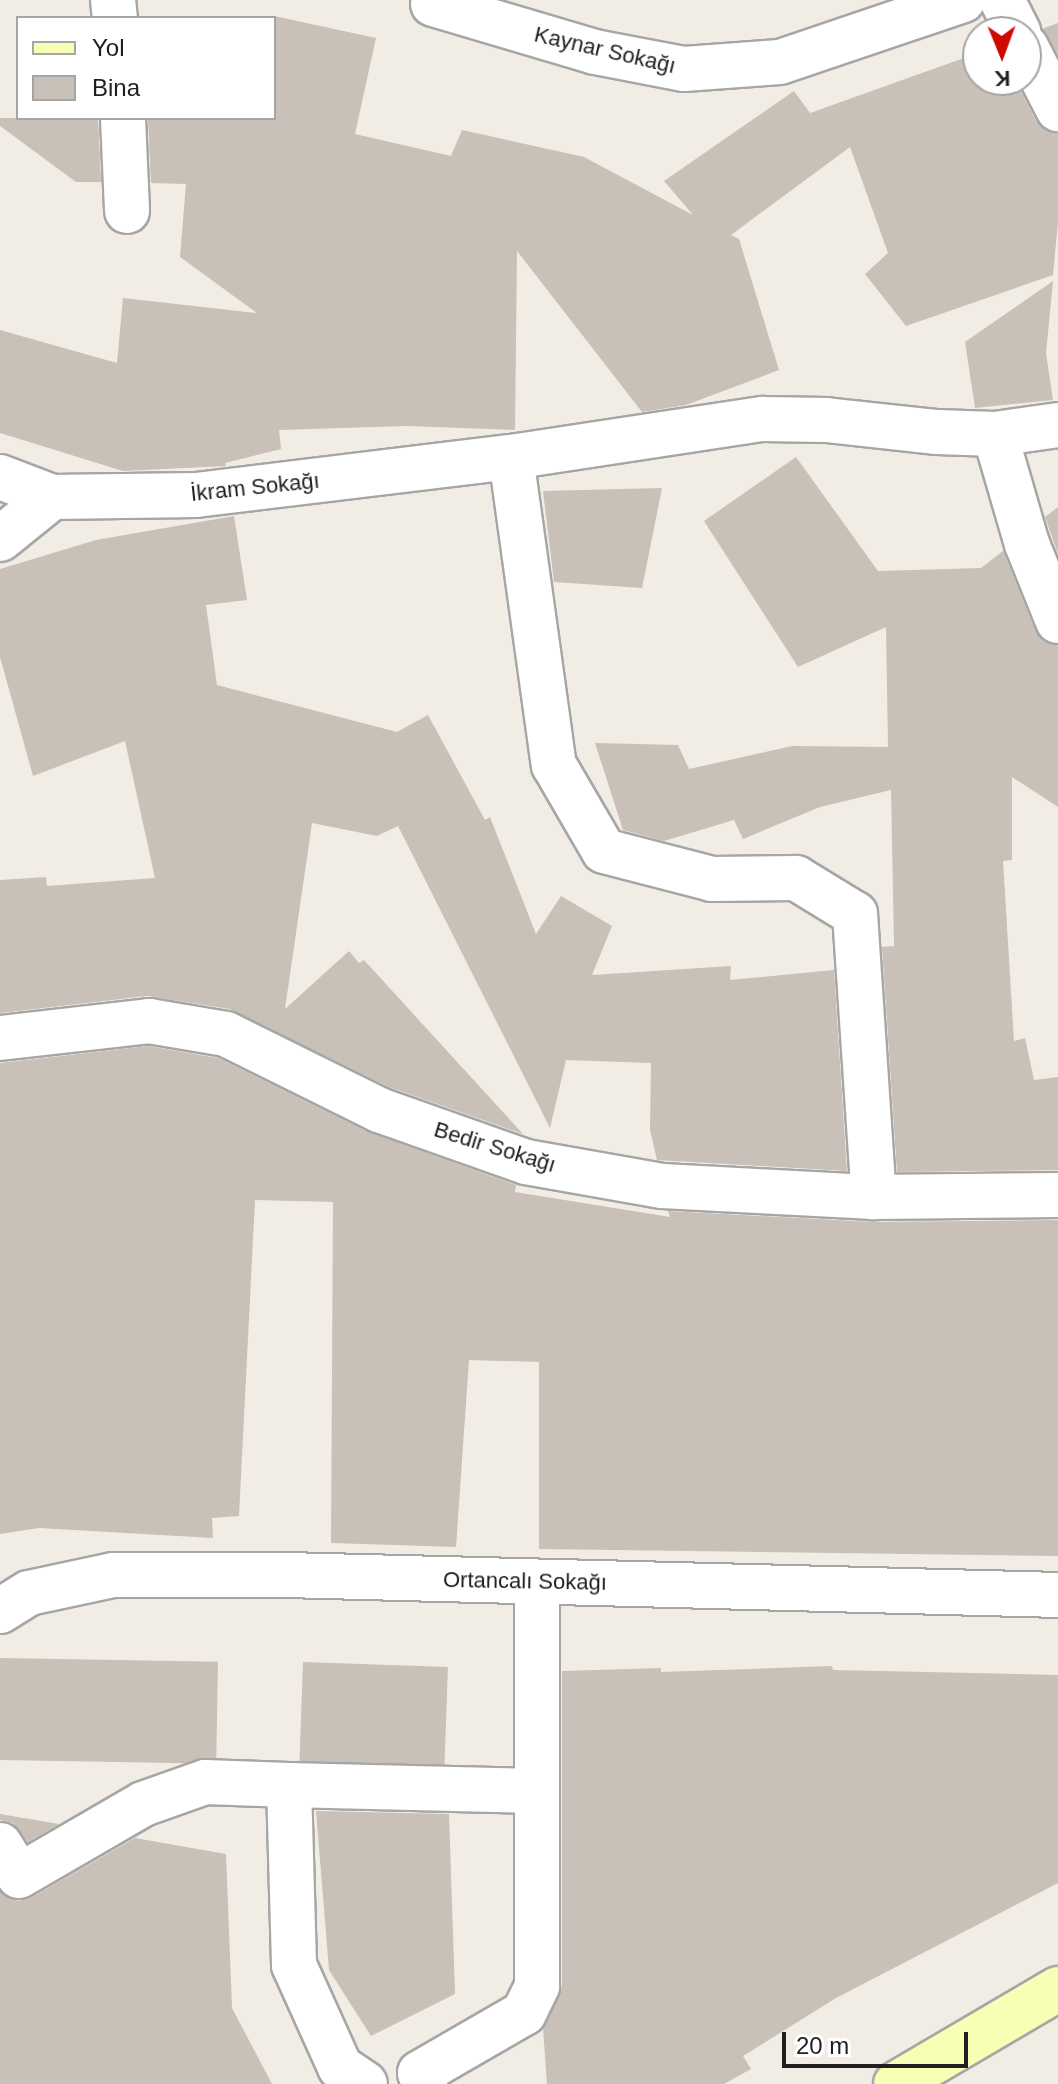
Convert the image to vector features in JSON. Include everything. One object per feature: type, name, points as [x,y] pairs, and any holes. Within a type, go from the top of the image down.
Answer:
[{"type":"main road","points":[[896,2084],[1058,1989]]},
{"type":"street","name":"Kaynar Sokağı","points":[[433,4],[595,52],[684,69],[780,62],[887,11],[963,0]]},
{"type":"street","points":[[1042,78],[1058,109]]},
{"type":"street","points":[[123,120],[127,211]]},
{"type":"street","name":"İkram Sokağı","points":[[0,477],[52,497],[196,495],[511,457],[763,419],[826,420],[937,432],[995,434],[1058,425]]},
{"type":"street","points":[[995,434],[1027,544],[1058,621]]},
{"type":"street","points":[[511,457],[554,765],[604,851],[712,879],[796,878],[855,914],[874,1197]]},
{"type":"street","points":[[0,539],[52,497]]},
{"type":"street","name":"Bedir Sokağı","points":[[0,1038],[149,1021],[226,1034],[379,1110],[526,1162],[662,1186],[874,1197],[1058,1195]]},
{"type":"street","name":"Ortancalı Sokağı","points":[[0,1611],[29,1593],[113,1575],[286,1575],[1058,1595]]},
{"type":"street","points":[[411,2080],[524,2013],[537,1986],[537,1582]]},
{"type":"street","points":[[0,1845],[19,1876],[143,1804],[205,1782],[536,1791]]},
{"type":"street","points":[[289,1785],[294,1965],[340,2067],[365,2084]]},
{"type":"building","points":[[276,16],[376,38],[355,134],[451,156],[462,130],[584,157],[693,215],[664,181],[794,91],[810,113],[962,59],[962,96],[1023,96],[1036,121],[1045,130],[1058,134],[1058,222],[1053,275],[906,326],[865,274],[888,253],[850,147],[731,235],[739,239],[779,370],[686,405],[642,412],[517,251],[515,430],[407,426],[279,430],[281,449],[225,463],[226,466],[123,471],[0,433],[0,330],[117,363],[123,298],[257,313],[180,257],[186,184],[151,183],[148,120],[276,120]]},
{"type":"building","points":[[1058,23],[1058,54],[1042,29]]},
{"type":"building","points":[[0,118],[98,120],[101,182],[76,182],[0,126]]},
{"type":"building","points":[[1053,281],[1046,353],[1053,400],[975,408],[965,342]]},
{"type":"building","points":[[796,457],[878,571],[981,568],[1003,551],[1035,630],[1043,641],[1058,645],[1058,807],[1012,777],[1012,860],[1003,861],[1014,1041],[1025,1038],[1034,1080],[1058,1077],[1058,1170],[897,1172],[882,947],[894,946],[891,790],[820,807],[743,839],[734,820],[664,841],[623,830],[595,743],[678,745],[689,769],[792,746],[888,747],[886,627],[798,667],[704,521]]},
{"type":"building","points":[[662,488],[642,588],[554,582],[543,491]]},
{"type":"building","points":[[1058,507],[1058,554],[1045,517]]},
{"type":"building","points":[[234,516],[247,600],[206,605],[217,685],[397,732],[428,715],[485,820],[490,817],[536,934],[561,896],[612,926],[592,975],[731,966],[730,980],[834,970],[847,1171],[657,1160],[650,1130],[651,1063],[566,1060],[550,1128],[398,826],[377,836],[312,823],[285,1009],[349,951],[359,963],[364,960],[523,1134],[389,1087],[230,1009],[147,996],[0,1013],[0,880],[46,877],[47,886],[155,878],[125,741],[33,776],[0,657],[0,569],[96,540]]},
{"type":"building","points":[[148,1046],[218,1058],[368,1132],[516,1185],[515,1192],[670,1217],[668,1211],[874,1222],[1058,1220],[1058,1556],[539,1549],[539,1362],[469,1360],[456,1547],[331,1543],[333,1202],[255,1200],[239,1516],[212,1518],[213,1538],[39,1528],[0,1534],[0,1063]]},
{"type":"building","points":[[0,1658],[218,1662],[216,1764],[0,1760]]},
{"type":"building","points":[[303,1662],[448,1667],[444,1766],[300,1761]]},
{"type":"building","points":[[832,1666],[833,1670],[1058,1675],[1058,1883],[836,1998],[743,2056],[751,2069],[724,2084],[547,2084],[543,2028],[562,1986],[562,1671],[661,1668],[661,1672]]},
{"type":"building","points":[[316,1811],[449,1814],[455,1994],[371,2036],[329,1970]]},
{"type":"building","points":[[0,1814],[59,1824],[28,1842],[13,1823],[0,1820]]},
{"type":"building","points":[[135,1838],[226,1854],[232,2008],[272,2084],[0,2084],[0,1891],[18,1901],[31,1898]]}]
